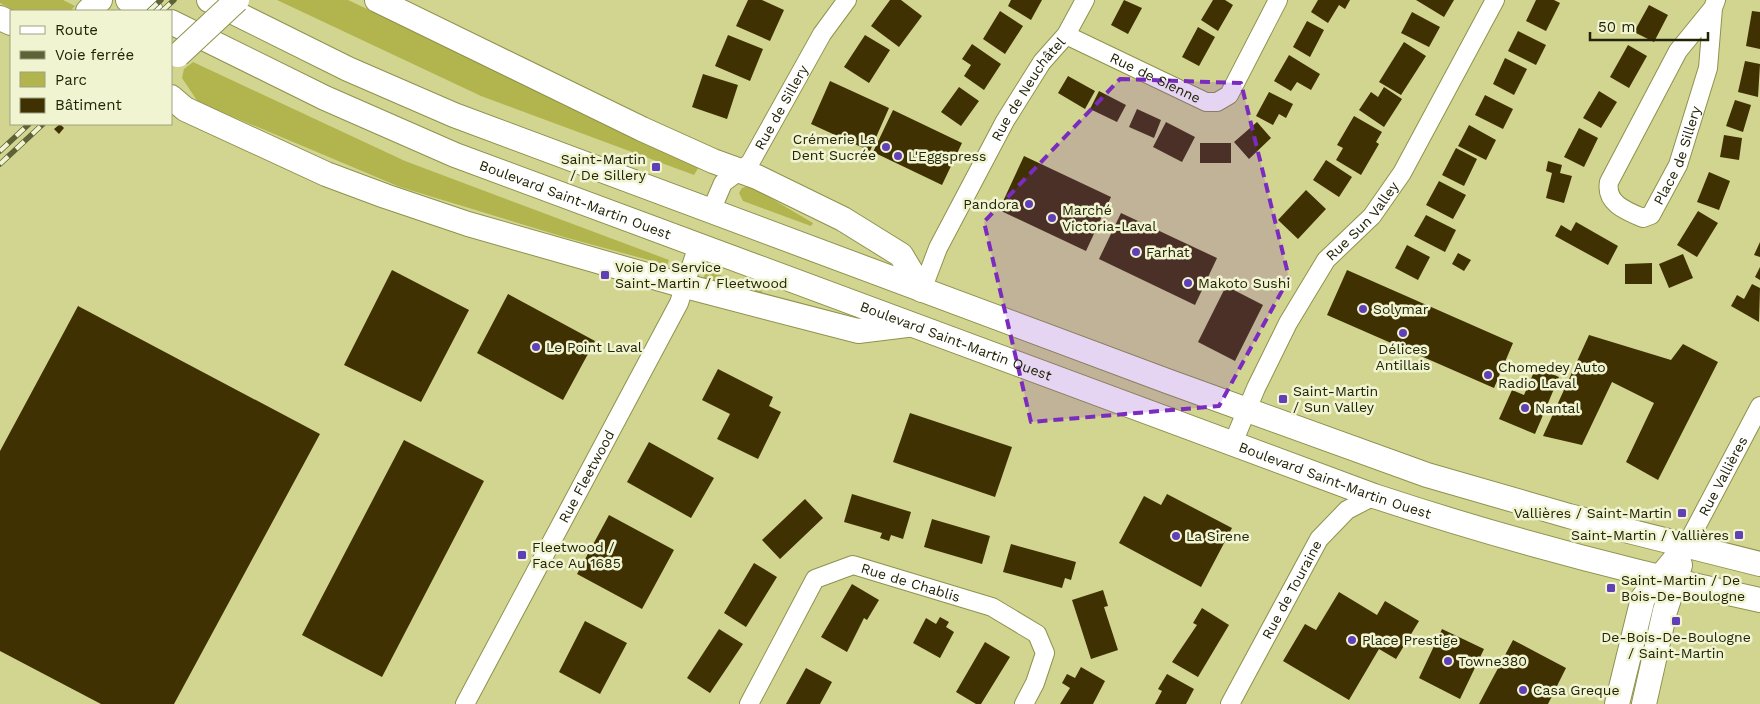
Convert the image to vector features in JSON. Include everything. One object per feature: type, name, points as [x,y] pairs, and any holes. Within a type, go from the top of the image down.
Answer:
[{"type":"main road","points":[[90,10],[100,0]]},
{"type":"main road","points":[[128,0],[149,10]]},
{"type":"main road","points":[[209,0],[397,91],[711,211],[1246,410],[1457,484],[1568,516],[1760,564]]},
{"type":"main road","points":[[175,59],[237,0]]},
{"type":"main road","points":[[377,0],[642,129],[713,161],[739,170],[837,216],[901,255],[922,290]]},
{"type":"main road","name":"Boulevard Saint-Martin Ouest","points":[[172,22],[307,90],[428,144],[1374,496],[1489,532],[1667,579],[1760,600]]},
{"type":"main road","points":[[172,98],[192,113],[283,155],[385,196],[468,224],[685,286],[858,331],[911,324]]},
{"type":"main road","points":[[1617,704],[1643,598],[1667,579],[1686,546]]},
{"type":"main road","points":[[1644,704],[1665,611],[1667,579]]},
{"type":"street","name":"Rue de Sillery","points":[[711,211],[723,182],[750,163],[822,34],[847,0]]},
{"type":"street","name":"Rue de Neuchâtel","points":[[922,290],[938,248],[1005,121],[1042,62],[1066,35],[1084,0]]},
{"type":"street","name":"Rue de Sienne","points":[[1066,35],[1206,102],[1217,102],[1229,95],[1278,0]]},
{"type":"street","name":"Rue Sun Valley","points":[[1233,443],[1246,410],[1288,323],[1326,260],[1372,216],[1402,173],[1495,0]]},
{"type":"street","name":"Place de Sillery","points":[[1714,4],[1708,68],[1678,165],[1651,215],[1643,218],[1617,206],[1608,190],[1609,182],[1678,51],[1714,4]]},
{"type":"street","name":"Rue Fleetwood","points":[[465,704],[676,309],[698,245]]},
{"type":"street","name":"Rue Vallières","points":[[1686,546],[1760,406]]},
{"type":"street","name":"Rue de Touraine","points":[[1230,704],[1319,539],[1333,527],[1345,512],[1374,496]]},
{"type":"street","name":"Rue de Chablis","points":[[749,704],[815,578],[853,565],[992,607],[1037,634],[1045,653],[1035,683],[1024,704]]},
{"type":"highlighted area","points":[[1120,79],[1241,83],[1289,278],[1219,406],[1031,422],[984,222]]},
{"type":"green space","points":[[0,0],[63,0],[75,6],[71,10],[13,10],[0,3]]},
{"type":"green space","points":[[277,0],[348,0],[700,165],[694,175],[481,96]]},
{"type":"green space","points":[[193,62],[405,161],[669,260],[667,265],[564,237],[400,187],[198,102],[182,78],[184,69]]},
{"type":"green space","points":[[748,186],[813,223],[811,226],[743,201],[739,193],[742,188]]},
{"type":"green space","points":[[707,270],[762,291],[761,295],[703,279]]},
{"type":"building","points":[[748,0],[762,0],[784,10],[770,41],[736,26]]},
{"type":"building","points":[[890,0],[901,0],[922,16],[899,47],[871,26]]},
{"type":"building","points":[[1011,0],[1042,0],[1031,20],[1008,6]]},
{"type":"building","points":[[1124,0],[1142,8],[1128,34],[1111,25]]},
{"type":"building","points":[[1213,0],[1225,0],[1233,5],[1218,31],[1201,20]]},
{"type":"building","points":[[1318,0],[1350,0],[1345,9],[1339,5],[1328,23],[1311,12]]},
{"type":"building","points":[[1416,0],[1454,0],[1444,17]]},
{"type":"building","points":[[1536,0],[1554,0],[1560,3],[1546,31],[1526,21]]},
{"type":"building","points":[[1649,5],[1668,15],[1654,42],[1634,32]]},
{"type":"building","points":[[1000,11],[1023,26],[1005,54],[983,39]]},
{"type":"building","points":[[1752,11],[1760,12],[1760,49],[1746,46]]},
{"type":"building","points":[[1412,12],[1440,27],[1429,47],[1401,33]]},
{"type":"building","points":[[1307,21],[1324,30],[1310,57],[1293,47]]},
{"type":"building","points":[[1198,27],[1215,37],[1199,66],[1182,57]]},
{"type":"building","points":[[1518,31],[1546,45],[1536,65],[1508,51]]},
{"type":"building","points":[[728,35],[763,49],[750,81],[715,66]]},
{"type":"building","points":[[865,35],[890,50],[869,83],[844,67]]},
{"type":"building","points":[[1404,42],[1426,56],[1401,95],[1379,82]]},
{"type":"building","points":[[972,44],[1001,64],[984,90],[964,76],[971,65],[962,59]]},
{"type":"building","points":[[1628,45],[1647,56],[1629,88],[1610,77]]},
{"type":"building","points":[[1289,55],[1320,74],[1311,90],[1297,82],[1291,91],[1274,81]]},
{"type":"building","points":[[1505,58],[1527,69],[1514,95],[1493,84]]},
{"type":"building","points":[[1745,61],[1760,64],[1758,97],[1738,92]]},
{"type":"building","points":[[703,74],[738,85],[727,119],[692,107]]},
{"type":"building","points":[[1068,76],[1095,91],[1085,109],[1058,93]]},
{"type":"building","points":[[830,81],[889,108],[870,151],[811,124]]},
{"type":"building","points":[[959,87],[979,101],[961,126],[941,112]]},
{"type":"building","points":[[1384,87],[1402,99],[1384,127],[1359,110],[1371,92],[1378,97]]},
{"type":"building","points":[[1099,91],[1126,105],[1117,122],[1090,109]]},
{"type":"building","points":[[1599,91],[1617,102],[1601,128],[1583,118]]},
{"type":"building","points":[[1269,92],[1293,104],[1286,118],[1279,114],[1273,125],[1256,116]]},
{"type":"building","points":[[1485,95],[1513,109],[1503,129],[1475,115]]},
{"type":"building","points":[[1735,100],[1751,105],[1743,132],[1726,126]]},
{"type":"building","points":[[1137,109],[1161,120],[1154,138],[1129,127]]},
{"type":"building","points":[[893,110],[962,143],[942,185],[873,152]]},
{"type":"building","points":[[1354,116],[1382,132],[1376,142],[1379,144],[1361,175],[1336,160],[1343,148],[1337,145]]},
{"type":"building","points":[[1166,122],[1195,137],[1182,162],[1153,147]]},
{"type":"building","points":[[1257,122],[1271,138],[1249,159],[1234,142]]},
{"type":"building","points":[[59,125],[64,128],[59,134],[54,129]]},
{"type":"building","points":[[1469,125],[1496,140],[1486,160],[1458,146]]},
{"type":"building","points":[[1579,128],[1598,138],[1584,167],[1564,157]]},
{"type":"building","points":[[1724,135],[1742,138],[1739,160],[1720,157]]},
{"type":"building","points":[[1200,143],[1231,143],[1231,163],[1200,163]]},
{"type":"building","points":[[1456,148],[1477,159],[1464,186],[1442,175]]},
{"type":"building","points":[[1024,156],[1111,197],[1086,251],[999,210]]},
{"type":"building","points":[[1326,160],[1352,177],[1339,197],[1313,180]]},
{"type":"building","points":[[1548,161],[1562,165],[1560,173],[1572,176],[1564,203],[1546,198],[1552,173],[1546,171]]},
{"type":"building","points":[[1709,172],[1730,181],[1719,210],[1697,202]]},
{"type":"building","points":[[1439,181],[1466,195],[1453,219],[1426,205]]},
{"type":"building","points":[[1306,190],[1326,209],[1298,239],[1278,220]]},
{"type":"building","points":[[1698,211],[1718,223],[1697,257],[1677,245]]},
{"type":"building","points":[[1121,213],[1217,258],[1195,305],[1099,259]]},
{"type":"building","points":[[1426,215],[1456,230],[1445,252],[1414,236]]},
{"type":"building","points":[[1576,222],[1618,246],[1608,265],[1555,236],[1561,225],[1571,231]]},
{"type":"building","points":[[1760,242],[1760,257],[1754,255]]},
{"type":"building","points":[[1407,245],[1430,257],[1418,280],[1395,268]]},
{"type":"building","points":[[1458,253],[1471,260],[1464,271],[1452,264]]},
{"type":"building","points":[[1683,254],[1693,278],[1669,288],[1659,264]]},
{"type":"building","points":[[1652,263],[1652,284],[1625,284],[1625,264]]},
{"type":"building","points":[[1760,267],[1760,280],[1755,277]]},
{"type":"building","points":[[392,270],[469,310],[421,402],[344,365]]},
{"type":"building","points":[[1347,270],[1513,343],[1494,388],[1327,315]]},
{"type":"building","points":[[1752,284],[1760,288],[1759,322],[1731,306],[1737,295],[1744,299]]},
{"type":"building","points":[[1226,286],[1263,305],[1235,361],[1198,342]]},
{"type":"building","name":"Le Point Laval","points":[[508,294],[595,341],[563,400],[477,353]]},
{"type":"building","points":[[78,306],[320,434],[174,704],[101,704],[0,651],[0,451]]},
{"type":"building","points":[[1589,335],[1671,360],[1683,344],[1718,362],[1658,480],[1626,462],[1654,403],[1612,382],[1582,445],[1543,436]]},
{"type":"building","points":[[1536,367],[1559,377],[1535,434],[1499,419],[1512,390],[1524,395]]},
{"type":"building","points":[[718,369],[773,397],[769,406],[781,412],[758,459],[717,439],[730,414],[702,400]]},
{"type":"building","points":[[910,413],[1012,447],[995,497],[893,462]]},
{"type":"building","points":[[404,440],[484,481],[382,677],[302,635]]},
{"type":"building","points":[[649,442],[714,478],[691,518],[627,482]]},
{"type":"building","points":[[852,494],[911,512],[903,539],[891,535],[889,541],[880,538],[882,533],[844,522]]},
{"type":"building","name":"La Sirene","points":[[1167,494],[1232,528],[1201,587],[1119,543],[1144,496],[1161,505]]},
{"type":"building","points":[[805,499],[823,518],[780,559],[762,540]]},
{"type":"building","points":[[609,515],[674,550],[642,609],[577,574]]},
{"type":"building","points":[[932,519],[990,536],[982,564],[924,547]]},
{"type":"building","points":[[1011,544],[1076,562],[1071,580],[1065,578],[1062,588],[1003,572]]},
{"type":"building","points":[[754,563],[777,577],[746,627],[724,613]]},
{"type":"building","points":[[852,584],[879,600],[867,620],[864,618],[847,652],[821,637]]},
{"type":"building","points":[[1103,590],[1108,606],[1104,607],[1118,650],[1091,659],[1072,600]]},
{"type":"building","name":"Place Prestige","points":[[1339,592],[1377,615],[1385,601],[1419,621],[1396,659],[1379,649],[1349,700],[1283,661],[1305,624],[1316,630]]},
{"type":"building","points":[[1202,608],[1229,625],[1198,677],[1172,662],[1197,625],[1193,623]]},
{"type":"building","points":[[940,617],[949,622],[946,627],[954,632],[940,658],[913,643],[926,618],[936,624]]},
{"type":"building","points":[[585,621],[627,643],[600,694],[559,672]]},
{"type":"building","points":[[719,629],[743,644],[710,693],[687,678]]},
{"type":"building","points":[[1442,629],[1484,649],[1460,699],[1419,678]]},
{"type":"building","points":[[1513,640],[1566,668],[1548,704],[1479,704]]},
{"type":"building","points":[[985,642],[1010,657],[981,704],[976,704],[956,692]]},
{"type":"building","points":[[1081,667],[1105,681],[1093,704],[1060,704],[1070,688],[1062,683],[1067,674],[1075,678]]},
{"type":"building","points":[[806,668],[832,682],[820,704],[786,704]]},
{"type":"building","points":[[1167,674],[1194,689],[1186,704],[1155,704],[1162,691],[1158,689]]},
{"type":"railway","points":[[150,10],[161,0]]},
{"type":"railway","points":[[163,10],[174,0]]},
{"type":"railway","points":[[0,151],[28,125]]},
{"type":"railway","points":[[0,164],[42,125]]},
{"type":"place","name":"Crémerie La Dent Sucrée","points":[[886,147]]},
{"type":"place","name":"L'Eggspress","points":[[898,156]]},
{"type":"place","name":"Saint-Martin / De Sillery","points":[[656,167]]},
{"type":"place","name":"Pandora","points":[[1029,204]]},
{"type":"place","name":"Marché Victoria-Laval","points":[[1052,218]]},
{"type":"place","name":"Farhat","points":[[1136,252]]},
{"type":"place","name":"Voie De Service Saint-Martin / Fleetwood","points":[[605,275]]},
{"type":"place","name":"Makoto Sushi","points":[[1188,283]]},
{"type":"place","name":"Solymar","points":[[1363,309]]},
{"type":"place","name":"Délices Antillais","points":[[1403,333]]},
{"type":"place","name":"Le Point Laval","points":[[536,347]]},
{"type":"place","name":"Chomedey Auto Radio Laval","points":[[1488,375]]},
{"type":"place","name":"Saint-Martin / Sun Valley","points":[[1283,399]]},
{"type":"place","name":"Nantal","points":[[1525,408]]},
{"type":"place","name":"Vallières / Saint-Martin","points":[[1682,513]]},
{"type":"place","name":"Saint-Martin / Vallières","points":[[1739,535]]},
{"type":"place","name":"La Sirene","points":[[1176,536]]},
{"type":"place","name":"Fleetwood / Face Au 1685","points":[[522,555]]},
{"type":"place","name":"Saint-Martin / De Bois-De-Boulogne","points":[[1611,588]]},
{"type":"place","name":"De-Bois-De-Boulogne / Saint-Martin","points":[[1676,621]]},
{"type":"place","name":"Place Prestige","points":[[1352,640]]},
{"type":"place","name":"Towne380","points":[[1448,661]]},
{"type":"place","name":"Casa Greque","points":[[1523,690]]}]
